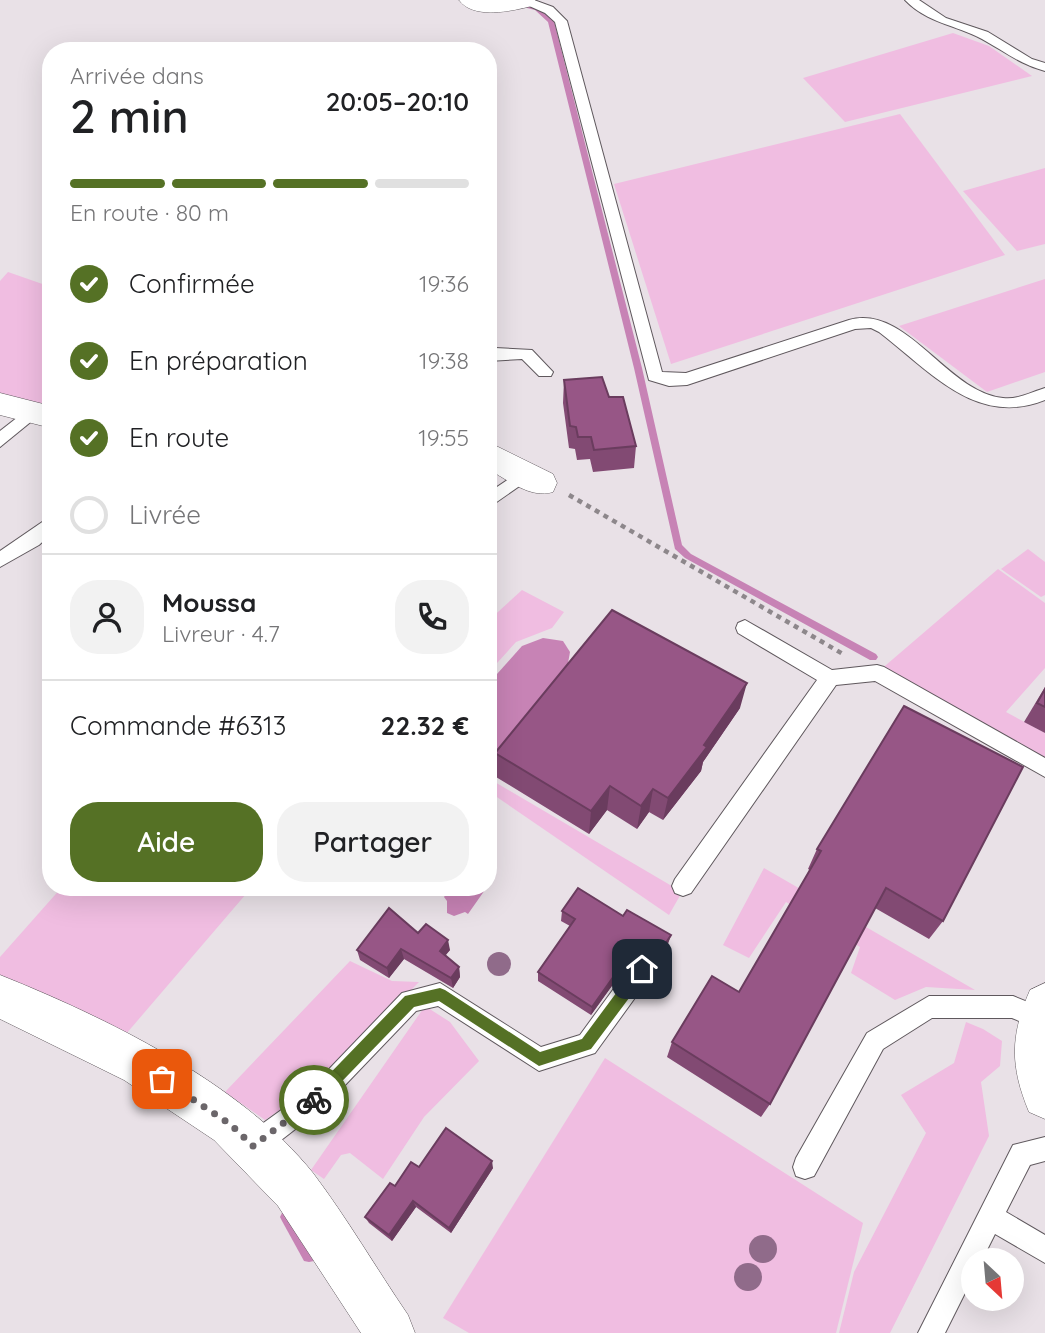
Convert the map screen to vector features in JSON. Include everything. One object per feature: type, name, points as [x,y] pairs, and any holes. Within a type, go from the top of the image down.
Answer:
[{"type":"street","points":[[470,0],[488,6],[524,1]]},
{"type":"street","points":[[0,404],[41,415]]},
{"type":"street","points":[[497,459],[533,478]]},
{"type":"street","points":[[0,996],[140,1064],[230,1124],[295,1189],[390,1333]]},
{"type":"street","points":[[1042,1012],[1033,1055],[1045,1096]]},
{"type":"lane","points":[[524,1],[531,0]]},
{"type":"lane","points":[[911,0],[942,21],[984,35],[1028,62],[1045,67]]},
{"type":"lane","points":[[524,1],[543,5],[561,21],[655,376],[669,380],[687,379],[854,324],[872,323],[886,328],[981,397],[1000,404],[1018,404],[1045,394]]},
{"type":"lane","points":[[497,353],[526,354],[545,372]]},
{"type":"lane","points":[[0,441],[41,415]]},
{"type":"lane","points":[[497,497],[533,478]]},
{"type":"lane","points":[[0,560],[42,532]]},
{"type":"lane","points":[[745,628],[830,678],[877,673],[1045,768]]},
{"type":"lane","points":[[683,886],[830,678]]},
{"type":"lane","points":[[253,1146],[317,1098],[410,1001],[440,994],[539,1059],[587,1045],[642,969]]},
{"type":"lane","points":[[805,1167],[875,1041],[929,1007],[1013,1007],[1042,1012]]},
{"type":"lane","points":[[931,1333],[1022,1154],[1045,1149]]},
{"type":"lane","points":[[990,1216],[1045,1250]]},
{"type":"path","points":[[533,478],[566,493],[877,673]]},
{"type":"shaded area","points":[[953,33],[989,46],[1032,76],[845,122],[803,78]]},
{"type":"shaded area","points":[[900,114],[1005,255],[671,364],[614,184]]},
{"type":"shaded area","points":[[1045,168],[1045,244],[1017,251],[963,191]]},
{"type":"shaded area","points":[[8,272],[42,284],[42,408],[0,397],[0,281]]},
{"type":"shaded area","points":[[1045,279],[1045,372],[987,392],[899,326]]},
{"type":"shaded area","points":[[1028,549],[1045,562],[1045,595],[1041,597],[1001,569]]},
{"type":"shaded area","points":[[998,569],[1045,603],[1045,668],[1006,712],[1045,733],[1045,758],[879,671]]},
{"type":"shaded area","points":[[522,590],[564,612],[552,628],[516,642],[497,663],[497,613]]},
{"type":"shaded area","points":[[543,638],[563,641],[570,652],[567,669],[497,755],[497,674],[522,646]]},
{"type":"shaded area","points":[[497,783],[682,892],[669,915],[497,797]]},
{"type":"shaded area","points":[[764,868],[975,990],[926,987],[895,1000],[851,973],[860,947],[786,902],[749,958],[723,945]]},
{"type":"shaded area","points":[[54,896],[244,896],[126,1034],[0,975],[0,957]]},
{"type":"shaded area","points":[[481,896],[468,914],[465,912],[454,916],[447,913],[447,901],[444,897]]},
{"type":"shaded area","points":[[350,961],[392,981],[419,982],[321,1082],[265,1120],[225,1092]]},
{"type":"shaded area","points":[[425,1006],[450,1022],[479,1061],[424,1117],[383,1179],[350,1153],[341,1155],[324,1179],[311,1170]]},
{"type":"shaded area","points":[[966,1022],[1002,1041],[1000,1066],[981,1082],[989,1136],[890,1333],[839,1333],[854,1272],[926,1133],[901,1095],[954,1063]]},
{"type":"shaded area","points":[[605,1058],[863,1223],[836,1333],[469,1333],[443,1318]]},
{"type":"building","points":[[602,377],[609,397],[623,397],[636,446],[594,450],[591,437],[578,437],[576,427],[570,426],[564,380]]},
{"type":"building","points":[[612,610],[747,683],[704,745],[707,747],[668,798],[653,789],[641,806],[610,786],[591,811],[497,754],[497,751]]},
{"type":"building","points":[[1045,689],[1045,707],[1037,703]]},
{"type":"building","points":[[904,706],[1023,767],[943,921],[886,888],[770,1104],[672,1042],[712,976],[739,992],[821,851],[817,849]]},
{"type":"building","points":[[578,888],[623,916],[627,910],[671,935],[657,957],[653,949],[636,945],[592,1007],[538,972],[575,919],[562,911]]},
{"type":"building","points":[[389,908],[418,933],[426,924],[448,940],[440,951],[459,967],[451,978],[401,949],[387,968],[357,950]]},
{"type":"building","points":[[446,1128],[492,1161],[449,1228],[413,1201],[389,1235],[365,1217],[390,1183],[395,1186],[411,1162],[419,1167]]},
{"type":"waterway","points":[[525,6],[537,9],[551,21],[638,368],[678,547],[688,556],[873,657]]},
{"type":"waterway","points":[[286,1217],[309,1256]]},
{"type":"way so far","points":[[162,1079],[230,1124],[253,1146],[314,1100]]},
{"type":"route","points":[[314,1100],[410,1001],[440,994],[539,1059],[587,1045],[642,969]]}]
